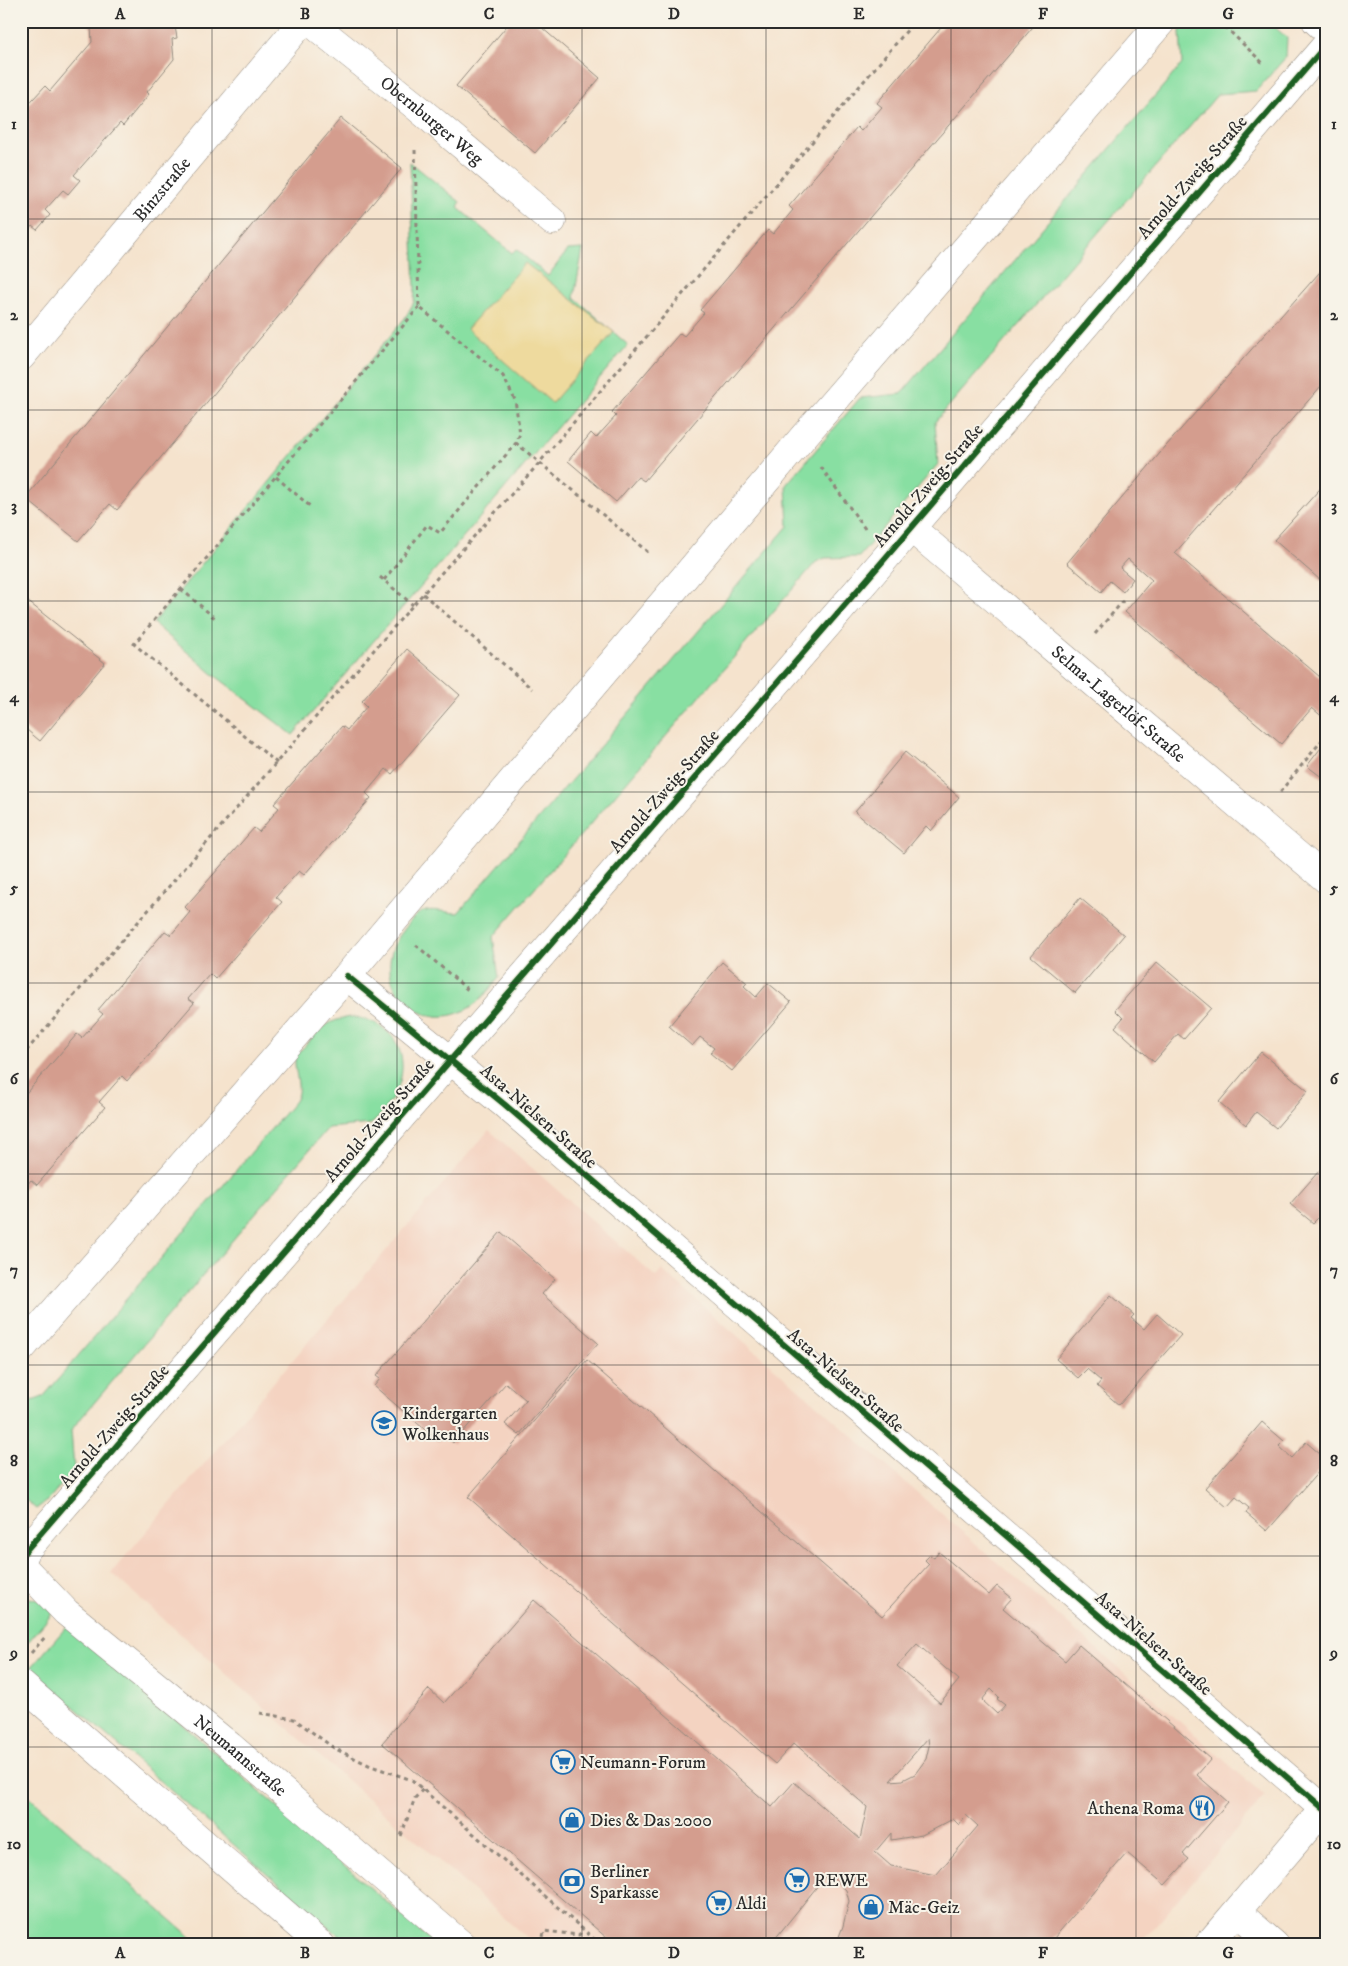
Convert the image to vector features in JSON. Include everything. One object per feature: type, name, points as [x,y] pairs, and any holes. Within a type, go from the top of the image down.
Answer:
[{"type":"street","name":"Binzstraße","points":[[21,357],[303,21]]},
{"type":"street","name":"Obernburger Weg","points":[[309,21],[413,104],[552,221]]},
{"type":"street","points":[[21,1349],[347,976],[804,436],[1162,21]]},
{"type":"street","points":[[1316,21],[1327,31]]},
{"type":"street","name":"Arnold-Zweig-Straße","points":[[21,1556],[911,528],[1327,44]]},
{"type":"street","name":"Selma-Lagerlöf-Straße","points":[[911,528],[1327,880]]},
{"type":"street","name":"Asta-Nielsen-Straße","points":[[347,976],[504,1104],[1325,1807]]},
{"type":"street","name":"Neumannstraße","points":[[21,1565],[66,1612],[230,1746],[462,1945]]},
{"type":"street","points":[[21,1684],[321,1945]]},
{"type":"street","points":[[1208,1945],[1325,1807]]},
{"type":"street","points":[[1237,1912],[1275,1945]]},
{"type":"path","points":[[21,1057],[413,605],[540,462],[915,21]]},
{"type":"path","points":[[1219,21],[1266,66]]},
{"type":"path","points":[[277,763],[134,644],[419,307],[413,104]]},
{"type":"path","points":[[384,580],[428,525],[440,533],[516,443],[520,434],[515,400],[503,376],[419,307]]},
{"type":"path","points":[[516,443],[649,553]]},
{"type":"path","points":[[817,462],[867,532]]},
{"type":"path","points":[[276,476],[311,507]]},
{"type":"path","points":[[380,577],[413,605]]},
{"type":"path","points":[[181,589],[216,619]]},
{"type":"path","points":[[423,594],[532,689]]},
{"type":"path","points":[[1095,634],[1124,601]]},
{"type":"path","points":[[1280,792],[1327,734]]},
{"type":"path","points":[[416,945],[472,994]]},
{"type":"path","points":[[29,1656],[48,1634]]},
{"type":"path","points":[[260,1713],[294,1718],[334,1748],[371,1766],[412,1780],[601,1945]]},
{"type":"path","points":[[401,1836],[415,1798],[423,1789]]},
{"type":"path","points":[[542,1945],[544,1930],[579,1935],[583,1929]]},
{"type":"shaded area","points":[[489,1130],[656,1277],[662,1270],[1265,1796],[1139,1945],[535,1945],[111,1573]]},
{"type":"green space","points":[[1183,21],[1268,21],[1287,38],[1286,57],[1256,91],[1218,94],[935,422],[938,464],[859,557],[825,558],[816,562],[493,937],[499,978],[485,994],[469,1008],[449,1015],[431,1016],[415,1009],[402,998],[393,984],[390,966],[393,948],[409,923],[424,911],[434,910],[458,913],[788,526],[786,485],[860,398],[901,394],[1182,64],[1180,32]]},
{"type":"green space","points":[[410,162],[460,202],[458,208],[512,253],[516,249],[548,276],[568,250],[583,249],[574,297],[628,345],[293,735],[213,674],[153,623],[405,318],[414,302]]},
{"type":"green space","points":[[351,1017],[368,1020],[393,1037],[402,1063],[401,1078],[395,1093],[381,1114],[371,1124],[328,1128],[71,1430],[74,1470],[48,1500],[36,1509],[21,1496],[21,1402],[43,1397],[295,1101],[298,1086],[295,1059],[298,1053],[324,1027],[343,1018]]},
{"type":"green space","points":[[30,1598],[38,1600],[53,1613],[21,1650],[21,1602]]},
{"type":"green space","points":[[68,1625],[436,1945],[350,1945],[30,1669]]},
{"type":"green space","points":[[21,1790],[200,1945],[21,1945]]},
{"type":"sand","points":[[525,263],[614,332],[552,403],[467,329]]},
{"type":"building","points":[[82,21],[174,21],[177,38],[172,39],[174,59],[123,126],[120,123],[74,175],[80,180],[68,194],[63,190],[45,210],[50,215],[37,230],[32,226],[21,239],[21,112],[45,86],[50,91],[92,42],[91,27]]},
{"type":"building","points":[[511,21],[534,21],[600,78],[535,153],[456,86]]},
{"type":"building","points":[[955,21],[1038,21],[644,481],[638,477],[616,502],[568,461],[591,433],[596,438],[616,416],[612,412],[680,333],[684,336],[704,313],[700,310],[768,230],[773,234],[793,210],[789,206],[857,127],[861,131],[882,107],[877,103],[946,22],[951,26]]},
{"type":"building","points":[[341,118],[402,168],[117,510],[110,504],[78,541],[25,498]]},
{"type":"building","points":[[1327,264],[1327,389],[1322,385],[1175,553],[1327,683],[1327,691],[1322,696],[1327,699],[1327,717],[1325,719],[1312,708],[1281,744],[1125,612],[1152,580],[1128,559],[1120,568],[1133,579],[1123,592],[1110,581],[1101,592],[1067,563],[1166,446]]},
{"type":"building","points":[[1327,481],[1327,586],[1274,540]]},
{"type":"building","points":[[26,600],[105,663],[40,741],[21,725],[21,606]]},
{"type":"building","points":[[407,649],[460,695],[392,774],[386,769],[366,793],[371,798],[304,875],[299,871],[276,897],[282,902],[215,979],[210,974],[188,999],[194,1003],[127,1081],[122,1076],[99,1102],[105,1107],[37,1185],[31,1180],[21,1192],[21,1099],[77,1034],[82,1038],[103,1014],[98,1010],[165,931],[171,935],[190,912],[185,907],[254,828],[259,832],[279,808],[274,804],[342,726],[347,730],[367,706],[362,701]]},
{"type":"building","points":[[1327,740],[1327,781],[1307,766]]},
{"type":"building","points":[[905,752],[959,797],[931,831],[926,826],[904,853],[855,812]]},
{"type":"building","points":[[1080,898],[1124,935],[1075,993],[1031,956]]},
{"type":"building","points":[[722,962],[747,983],[744,986],[756,997],[768,983],[791,1002],[732,1071],[710,1053],[714,1048],[700,1037],[692,1046],[669,1026]]},
{"type":"building","points":[[1157,962],[1211,1008],[1184,1039],[1178,1034],[1154,1062],[1115,1027],[1123,1018],[1115,1010]]},
{"type":"building","points":[[1261,1052],[1308,1091],[1276,1128],[1256,1112],[1246,1125],[1219,1102]]},
{"type":"building","points":[[1327,1162],[1327,1209],[1313,1223],[1290,1204]]},
{"type":"building","points":[[501,1232],[555,1279],[542,1294],[598,1343],[519,1435],[505,1424],[526,1400],[506,1383],[453,1443],[444,1435],[438,1441],[374,1386],[380,1379],[376,1376]]},
{"type":"building","points":[[1111,1295],[1134,1315],[1131,1318],[1144,1329],[1157,1314],[1181,1335],[1119,1405],[1097,1386],[1101,1381],[1087,1369],[1078,1378],[1056,1359]]},
{"type":"building","points":[[587,1360],[882,1616],[929,1564],[925,1560],[930,1555],[934,1558],[939,1552],[989,1595],[997,1586],[1012,1598],[1003,1608],[1065,1661],[1079,1645],[1211,1759],[1197,1775],[1228,1802],[1183,1854],[1189,1859],[1165,1885],[1127,1853],[1048,1945],[836,1945],[849,1901],[846,1890],[828,1873],[770,1945],[625,1945],[620,1940],[615,1945],[382,1743],[429,1689],[444,1703],[534,1600],[772,1807],[794,1782],[860,1839],[867,1807],[794,1743],[775,1764],[468,1497]],"holes":[[[917,1644],[959,1680],[940,1703],[897,1666]],[[991,1689],[999,1697],[997,1699],[1005,1705],[997,1714],[982,1700]],[[928,1738],[929,1746],[926,1759],[915,1774],[903,1780],[890,1781]],[[966,1815],[978,1826],[936,1875],[891,1866],[875,1852],[891,1833],[891,1840],[922,1835],[953,1819],[959,1825]]]},
{"type":"building","points":[[1262,1422],[1284,1441],[1279,1446],[1292,1458],[1306,1442],[1327,1460],[1267,1531],[1246,1513],[1249,1508],[1236,1497],[1227,1507],[1205,1488]]},
{"type":"cycle path","points":[[21,1556],[882,562],[1327,44]]},
{"type":"cycle path","points":[[347,976],[504,1104],[1324,1809]]},
{"type":"place","name":"Kindergarten Wolkenhaus","points":[[384,1423]]},
{"type":"place","name":"Neumann-Forum","points":[[563,1762]]},
{"type":"place","name":"Athena Roma","points":[[1202,1808]]},
{"type":"place","name":"Dies & Das 2000","points":[[572,1820]]},
{"type":"place","name":"REWE","points":[[797,1880]]},
{"type":"place","name":"Berliner Sparkasse","points":[[572,1881]]},
{"type":"place","name":"Aldi","points":[[719,1903]]},
{"type":"place","name":"Mäc-Geiz","points":[[871,1907]]}]
